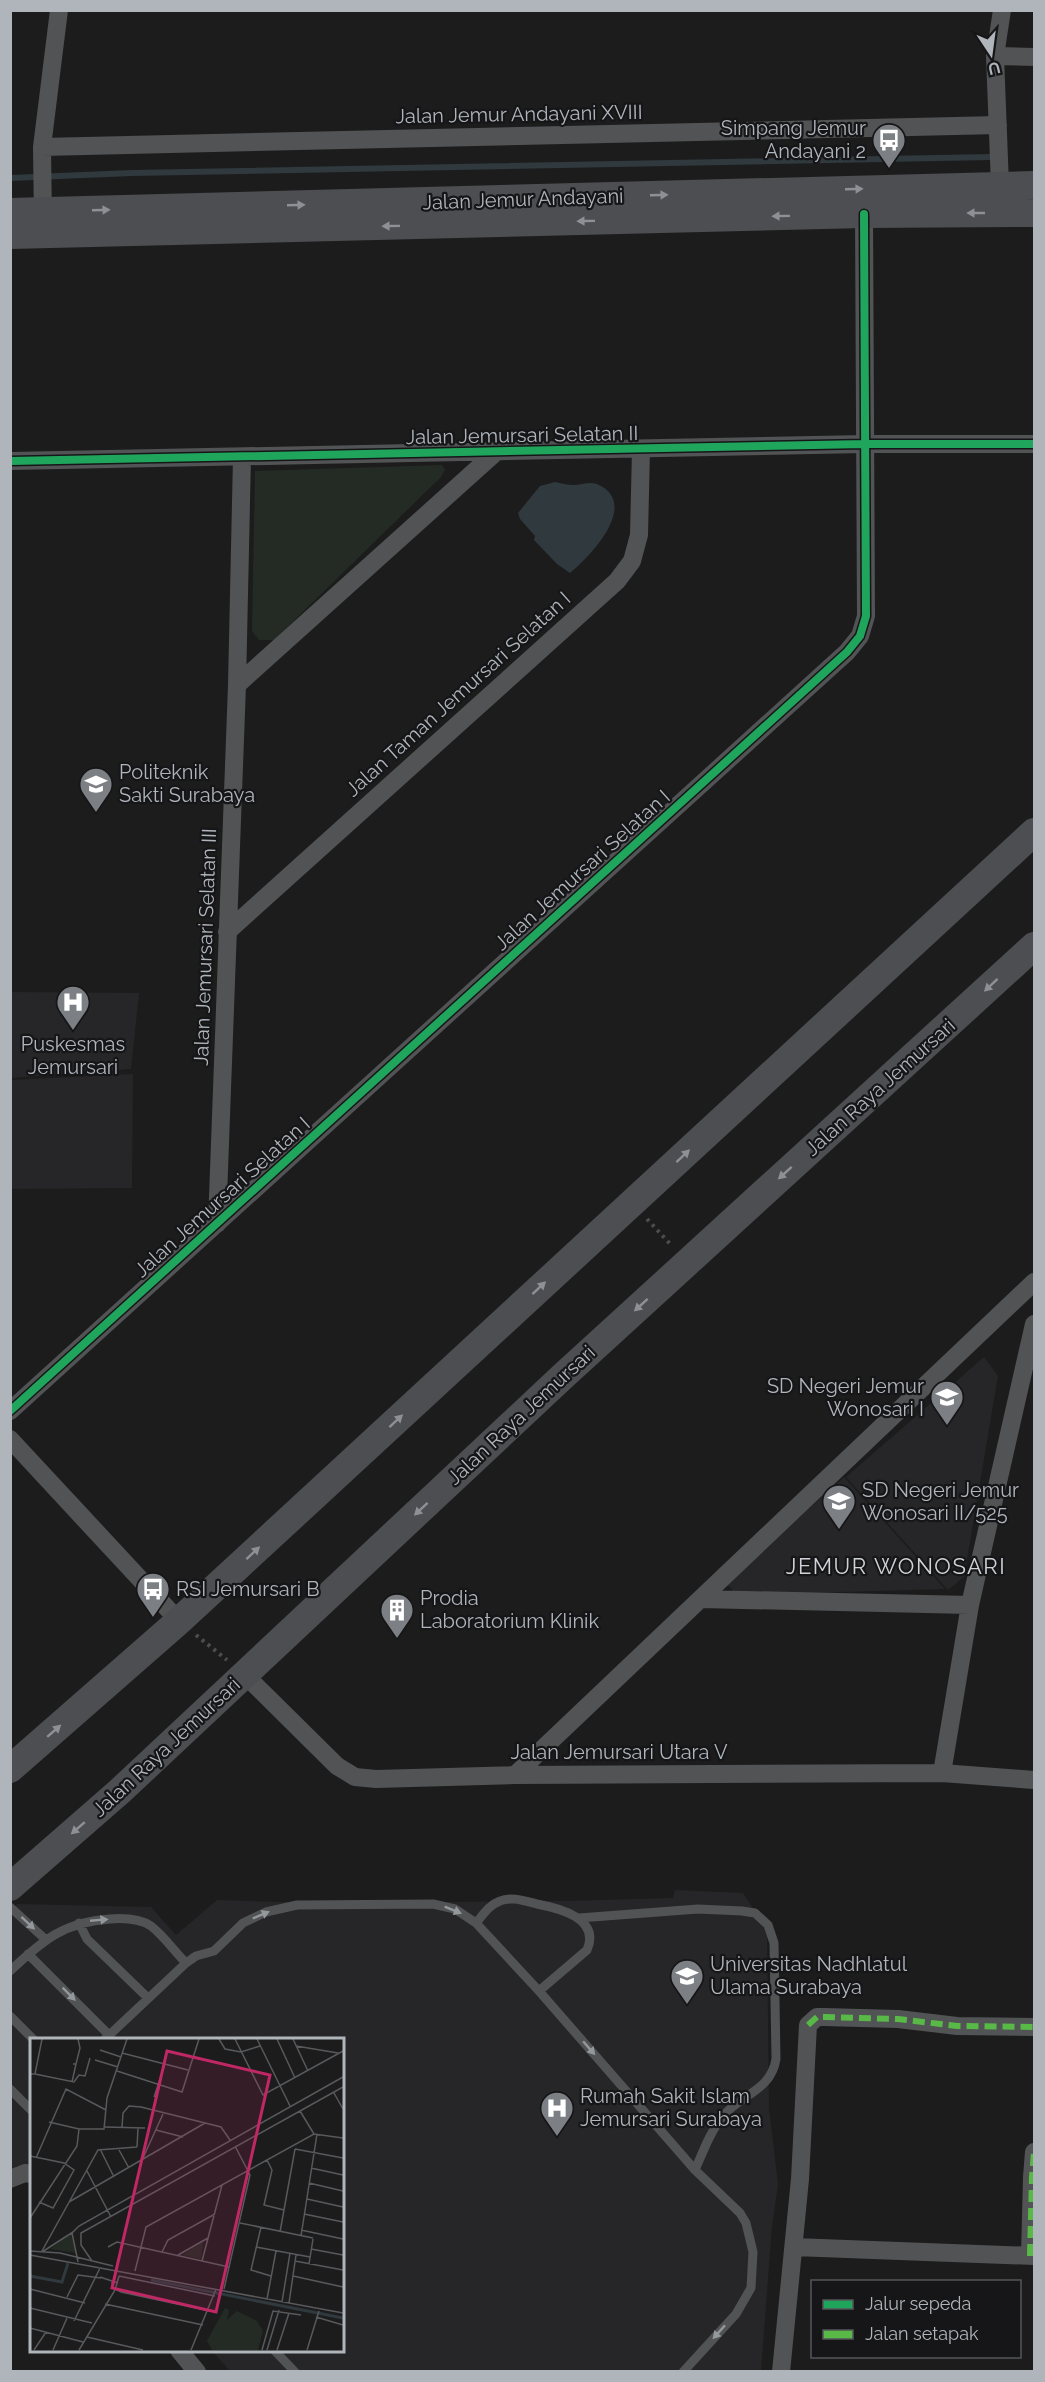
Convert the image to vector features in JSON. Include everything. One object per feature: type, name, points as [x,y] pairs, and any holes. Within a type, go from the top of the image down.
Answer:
[{"type":"main road","name":"Jalan Jemur Andayani","points":[[10,212],[45,199],[1035,185]]},
{"type":"main road","name":"Jalan Jemur Andayani","points":[[10,235],[45,199],[864,214],[1035,213]]},
{"type":"main road","points":[[10,1770],[186,1627],[1035,832]]},
{"type":"main road","name":"Jalan Raya Jemursari","points":[[10,1887],[120,1791],[238,1669],[1035,946]]},
{"type":"street","points":[[45,199],[45,147],[59,10]]},
{"type":"street","points":[[1000,185],[995,56],[1002,10]]},
{"type":"street","points":[[995,56],[1035,57]]},
{"type":"street","name":"Jalan Jemur Andayani XVIII","points":[[45,147],[998,125]]},
{"type":"street","name":"Jalan Jemursari Selatan I","points":[[10,1411],[854,644],[860,636],[866,616],[864,214]]},
{"type":"street","name":"Jalan Jemursari Selatan II","points":[[10,460],[641,450],[865,444],[1035,444]]},
{"type":"street","name":"Jalan Taman Jemursari Selatan I","points":[[227,932],[616,580],[632,561],[639,535],[641,450]]},
{"type":"street","points":[[237,685],[496,452]]},
{"type":"street","name":"Jalan Jemursari Selatan III","points":[[217,1224],[237,685],[242,456]]},
{"type":"street","points":[[515,1775],[1031,1293]]},
{"type":"street","points":[[942,1773],[970,1605],[1035,1324]]},
{"type":"street","points":[[10,1439],[186,1627]]},
{"type":"street","points":[[701,1599],[970,1605]]},
{"type":"street","name":"Jalan Jemursari Utara V","points":[[238,1669],[337,1766],[355,1777],[376,1779],[515,1775],[942,1773],[1035,1780]]},
{"type":"street","points":[[782,2372],[796,2247],[808,2025],[810,2022],[824,2017],[898,2019],[957,2026],[1035,2027]]},
{"type":"street","points":[[796,2247],[1033,2256],[1032,2178],[1035,2151]]},
{"type":"street","points":[[10,2178],[30,2174]]},
{"type":"street","points":[[181,2352],[197,2372]]},
{"type":"lane","points":[[476,1923],[493,1904],[511,1899],[564,1910],[579,1918],[698,1909],[755,1913],[768,1925],[774,1943],[776,2059],[774,2070],[760,2088],[723,2115],[709,2138],[695,2170]]},
{"type":"lane","points":[[28,1954],[107,2037],[186,1963],[196,1956],[214,1951],[243,1923],[266,1912],[297,1905],[433,1904],[455,1909],[476,1923],[539,1991],[695,2170],[740,2213],[746,2223],[752,2243],[751,2288],[736,2314],[683,2372]]},
{"type":"lane","points":[[10,1906],[45,1939]]},
{"type":"lane","points":[[10,1971],[45,1939],[79,1923],[122,1918],[152,1927],[186,1963]]},
{"type":"lane","points":[[539,1991],[587,1950],[589,1936],[579,1918]]},
{"type":"lane","points":[[79,1923],[87,1939],[148,1998]]},
{"type":"lane","points":[[10,2016],[32,2038]]},
{"type":"lane","points":[[10,2089],[30,2109]]},
{"type":"lane","points":[[276,2352],[295,2372]]},
{"type":"path","points":[[646,1218],[677,1251]]},
{"type":"path","points":[[186,1627],[238,1669]]},
{"type":"shaded area","points":[[442,465],[445,470],[441,477],[274,640],[259,640],[252,631],[255,471]]},
{"type":"shaded area","points":[[555,482],[572,485],[597,484],[609,493],[614,504],[613,516],[608,529],[589,555],[570,573],[557,564],[534,540],[535,536],[520,519],[518,513],[540,486]]},
{"type":"shaded area","name":"Puskesmas Jemursari","points":[[10,992],[139,993],[131,1069],[11,1078]]},
{"type":"shaded area","points":[[133,1074],[132,1188],[11,1189],[11,1080]]},
{"type":"shaded area","name":"SD Negeri Jemur Wonosari I","points":[[984,1357],[998,1376],[964,1577],[948,1590],[846,1477]]},
{"type":"shaded area","name":"SD Negeri Jemur Wonosari II/525","points":[[844,1477],[945,1589],[737,1595],[726,1583]]},
{"type":"shaded area","name":"Rumah Sakit Islam Jemursari Surabaya","points":[[675,1890],[743,1893],[767,1931],[769,2108],[778,2184],[772,2226],[761,2371],[230,2371],[213,2352],[344,2352],[344,2038],[30,2038],[30,2165],[17,2166],[11,2171],[10,1911],[17,1904],[151,1907],[176,1935],[217,1900],[313,1903],[673,1898]]},
{"type":"waterway","points":[[10,178],[132,173],[992,157]]},
{"type":"marked path","points":[[808,2025],[817,2017],[824,2017],[898,2019],[957,2026],[1034,2027]]},
{"type":"marked path","points":[[1030,2256],[1034,2152]]},
{"type":"cycle path","points":[[10,1411],[847,652],[860,636],[866,616],[864,214]]},
{"type":"cycle path","points":[[10,461],[865,444],[1034,444]]},
{"type":"place","name":"Simpang Jemur Andayani 2","points":[[889,169]]},
{"type":"place","name":"Politeknik Sakti Surabaya","points":[[96,813]]},
{"type":"place","name":"Puskesmas Jemursari","points":[[73,1031]]},
{"type":"place","name":"SD Negeri Jemur Wonosari I","points":[[947,1426]]},
{"type":"place","name":"SD Negeri Jemur Wonosari II/525","points":[[839,1530]]},
{"type":"place","name":"RSI Jemursari B","points":[[153,1618]]},
{"type":"place","name":"Prodia Laboratorium Klinik","points":[[397,1639]]},
{"type":"place","name":"Universitas Nadhlatul Ulama Surabaya","points":[[687,2005]]},
{"type":"place","name":"Rumah Sakit Islam Jemursari Surabaya","points":[[557,2137]]},
{"type":"district","name":"JEMUR WONOSARI","points":[[896,1566]]}]
